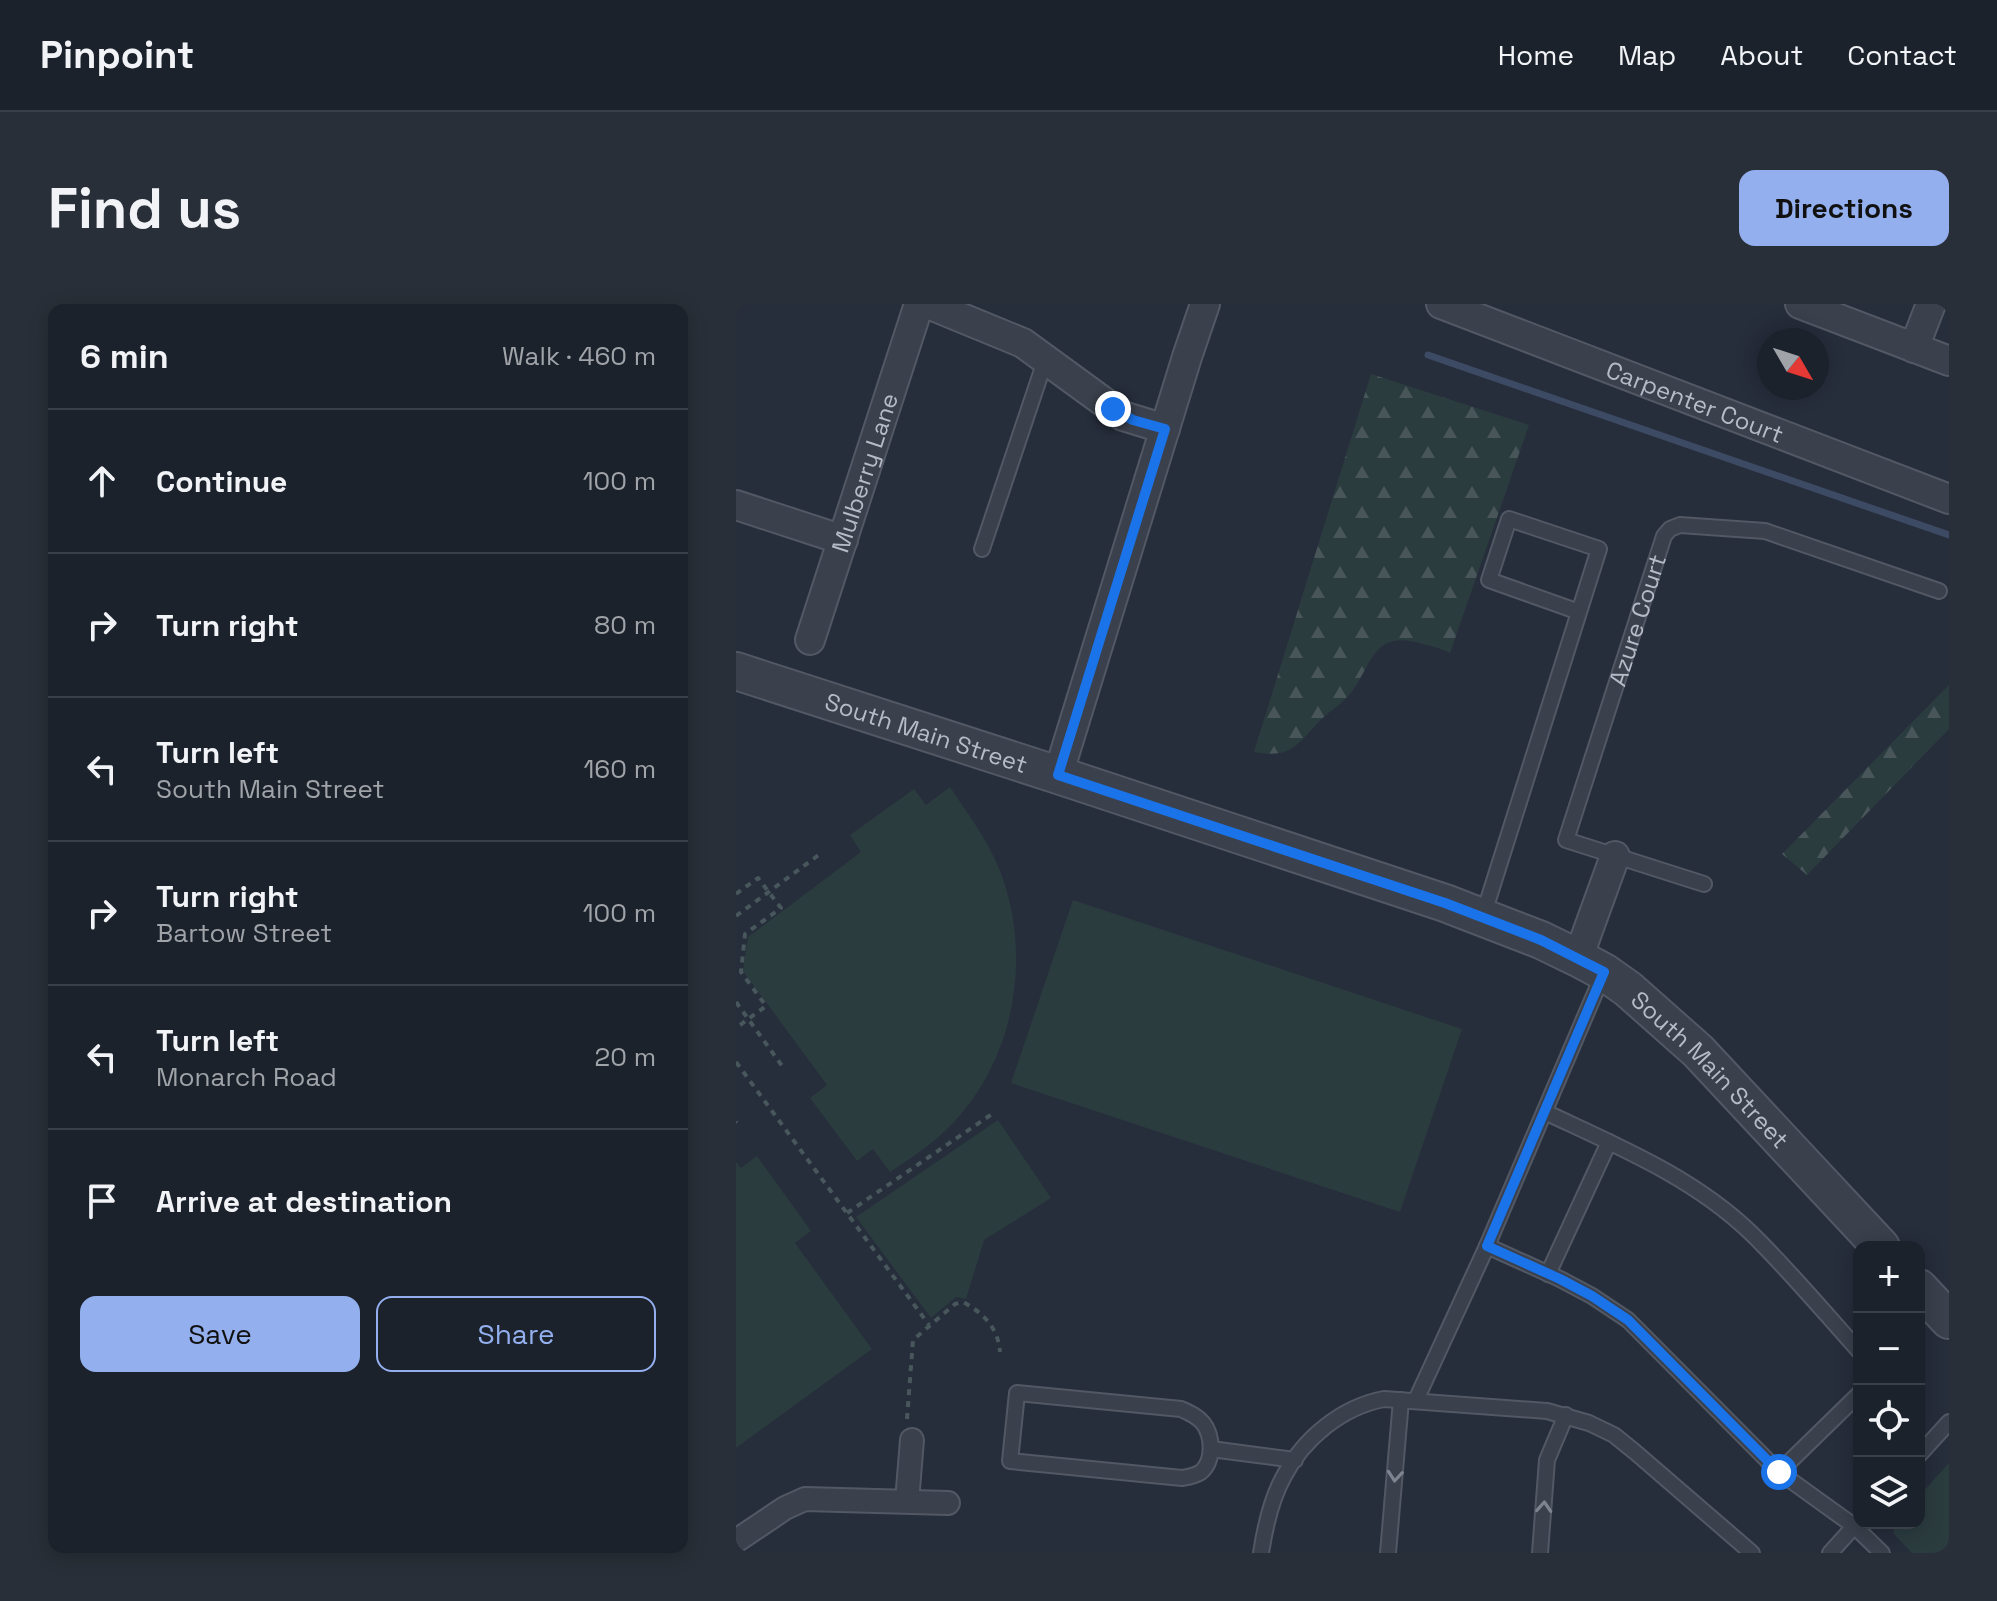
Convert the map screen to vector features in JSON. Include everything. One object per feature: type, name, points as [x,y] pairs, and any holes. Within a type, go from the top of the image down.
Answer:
[{"type":"street","name":"Mulberry Lane","points":[[810,640],[919,304]]},
{"type":"street","points":[[928,304],[1006,334],[1046,358],[1123,416],[1165,429]]},
{"type":"street","points":[[1058,775],[1205,304]]},
{"type":"street","name":"Carpenter Court","points":[[1441,304],[1949,499]]},
{"type":"street","points":[[1800,304],[1949,361]]},
{"type":"street","points":[[1914,348],[1931,304]]},
{"type":"street","points":[[736,505],[843,540]]},
{"type":"street","name":"South Main Street","points":[[736,671],[1482,917],[1541,940],[1591,965],[1628,989],[1698,1051],[1875,1241]]},
{"type":"street","points":[[1591,965],[1615,856]]},
{"type":"street","points":[[1925,1294],[1949,1320]]},
{"type":"street","points":[[907,1501],[912,1440]]},
{"type":"street","points":[[736,1541],[785,1508],[805,1499],[948,1503]]},
{"type":"lane","points":[[982,549],[1046,358]]},
{"type":"lane","points":[[1482,917],[1579,612],[1599,549],[1509,519],[1489,580],[1579,612]]},
{"type":"lane","name":"Azure Court","points":[[1704,884],[1566,840],[1664,536],[1680,525],[1765,531],[1939,591]]},
{"type":"lane","points":[[1388,1553],[1408,1400],[1487,1246],[1545,1112],[1591,965]]},
{"type":"lane","points":[[1545,1112],[1644,1158],[1716,1205],[1750,1232],[1853,1344]]},
{"type":"lane","points":[[1548,1274],[1609,1142]]},
{"type":"lane","points":[[1487,1246],[1592,1296],[1628,1320],[1779,1472],[1853,1521]]},
{"type":"lane","points":[[1017,1393],[1181,1409],[1203,1422],[1211,1449],[1207,1464],[1200,1472],[1182,1478],[1010,1461],[1017,1393]]},
{"type":"lane","points":[[1261,1553],[1274,1498],[1295,1460],[1330,1422],[1353,1408],[1384,1399],[1547,1411],[1589,1423],[1614,1435],[1752,1553]]},
{"type":"lane","points":[[1779,1472],[1853,1400]]},
{"type":"lane","points":[[1540,1553],[1547,1460],[1566,1415]]},
{"type":"lane","points":[[1925,1448],[1949,1422]]},
{"type":"lane","points":[[1211,1449],[1295,1460]]},
{"type":"lane","points":[[1830,1553],[1853,1528]]},
{"type":"lane","points":[[1861,1529],[1882,1553]]},
{"type":"path","points":[[736,916],[820,854]]},
{"type":"path","points":[[736,894],[758,878],[781,908],[745,934],[739,974],[766,1006],[736,1028]]},
{"type":"path","points":[[736,932],[745,934]]},
{"type":"path","points":[[736,1002],[785,1070]]},
{"type":"path","points":[[736,1062],[929,1325]]},
{"type":"path","points":[[847,1213],[992,1114]]},
{"type":"path","points":[[912,1440],[906,1412],[915,1338],[955,1304],[963,1302],[988,1320],[998,1339],[1000,1352]]},
{"type":"green space","points":[[1371,374],[1529,425],[1450,653],[1401,640],[1382,646],[1347,697],[1296,746],[1280,753],[1254,752]]},
{"type":"green space","points":[[1949,685],[1949,729],[1807,875],[1782,854]]},
{"type":"green space","points":[[950,787],[990,849],[1010,901],[1016,965],[1013,998],[995,1060],[980,1088],[945,1131],[890,1172],[873,1149],[857,1161],[810,1098],[827,1085],[743,971],[748,937],[861,852],[850,835],[914,789],[926,805]]},
{"type":"green space","points":[[1073,900],[1462,1029],[1400,1212],[1011,1083]]},
{"type":"green space","points":[[998,1120],[1051,1198],[984,1240],[966,1299],[956,1297],[931,1318],[856,1217]]},
{"type":"green space","points":[[757,1156],[811,1231],[795,1243],[872,1349],[736,1448],[736,1162],[741,1168]]},
{"type":"green space","points":[[1949,1463],[1949,1553],[1912,1553],[1893,1533],[1894,1529],[1925,1529],[1925,1489]]},
{"type":"waterway","points":[[1428,355],[1949,535]]},
{"type":"route","points":[[1113,409],[1133,420],[1165,429],[1058,775],[1445,903],[1541,940],[1604,972],[1487,1246],[1560,1279],[1628,1320],[1779,1472]]}]
